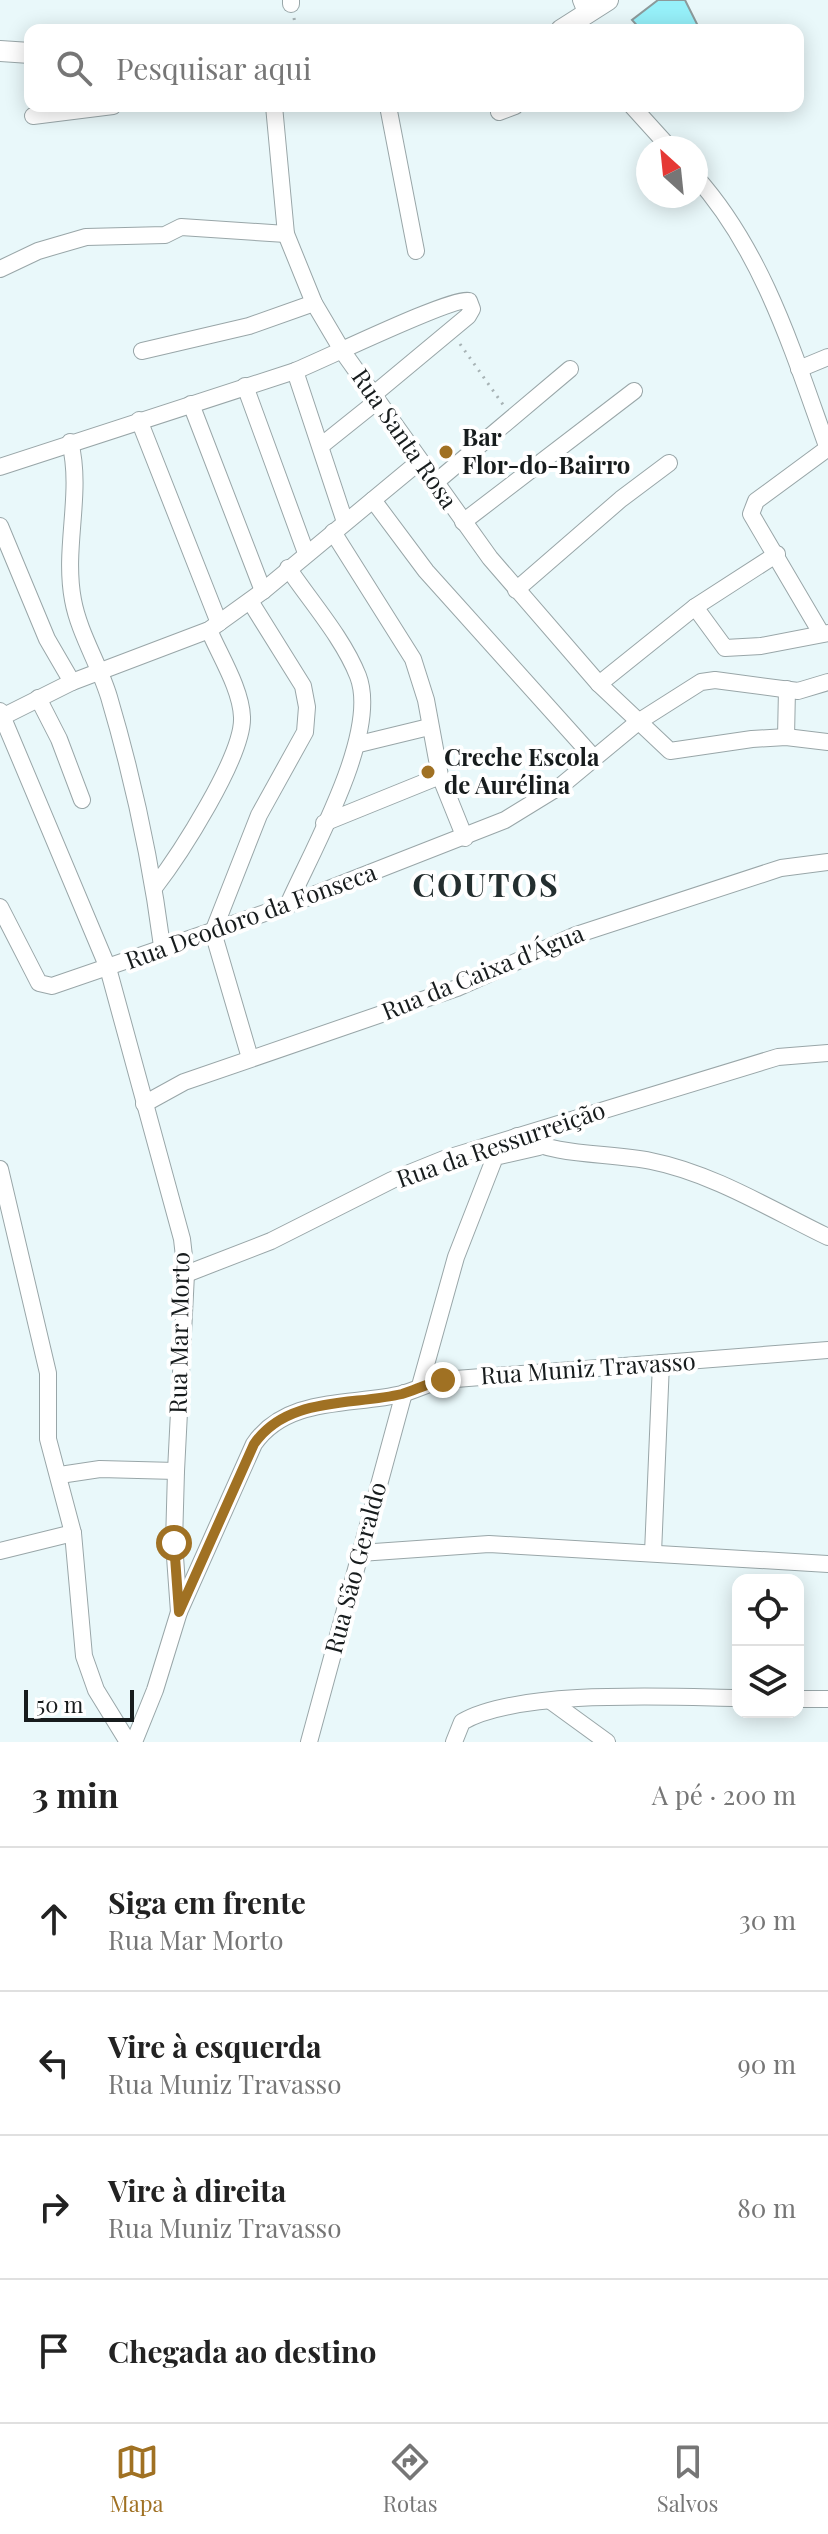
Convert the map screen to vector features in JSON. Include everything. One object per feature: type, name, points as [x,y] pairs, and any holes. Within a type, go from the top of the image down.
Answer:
[{"type":"main road","points":[[575,20],[608,0]]},
{"type":"main road","points":[[0,43],[24,52]]},
{"type":"main road","points":[[0,51],[24,53]]},
{"type":"street","points":[[33,116],[65,112]]},
{"type":"street","name":"Rua Santa Rosa","points":[[275,112],[286,234],[314,303],[375,398],[463,522],[516,590],[599,684],[670,751],[786,737],[828,742]]},
{"type":"street","points":[[389,112],[416,251]]},
{"type":"street","points":[[637,112],[659,136]]},
{"type":"street","points":[[695,607],[725,648],[761,646],[825,633],[752,519],[752,507],[828,449],[799,369],[743,236],[708,192]]},
{"type":"street","points":[[0,269],[38,251],[86,237],[165,235],[181,227],[286,234]]},
{"type":"street","points":[[0,467],[295,371],[460,299],[469,301],[472,309],[450,331],[322,445]]},
{"type":"street","points":[[142,351],[249,326],[314,303]]},
{"type":"street","points":[[799,369],[828,357]]},
{"type":"street","points":[[436,482],[570,369]]},
{"type":"street","points":[[295,371],[322,445],[339,527],[413,659],[426,700],[440,776],[465,838]]},
{"type":"street","points":[[245,386],[306,553]]},
{"type":"street","points":[[463,522],[634,391]]},
{"type":"street","points":[[191,404],[257,596],[303,686],[307,707],[305,732],[259,815],[213,932],[250,1058]]},
{"type":"street","points":[[139,420],[214,627],[243,719],[240,734],[209,803],[154,888]]},
{"type":"street","points":[[70,442],[75,462],[73,604],[102,672],[128,760],[154,888],[162,946]]},
{"type":"street","points":[[1,714],[72,682],[214,627],[257,596],[420,461]]},
{"type":"street","points":[[516,590],[610,508],[669,463]]},
{"type":"street","points":[[373,500],[426,571],[594,758]]},
{"type":"street","points":[[0,526],[47,639],[72,682]]},
{"type":"street","points":[[599,684],[695,607],[777,554]]},
{"type":"street","points":[[288,568],[357,674],[364,703],[359,744],[288,905]]},
{"type":"street","name":"Rua Deodoro da Fonseca","points":[[0,907],[39,983],[52,986],[162,946],[213,932],[465,838],[535,803],[638,722],[701,682],[715,680],[787,689],[813,688],[828,682]]},
{"type":"street","points":[[786,737],[787,689]]},
{"type":"street","points":[[38,698],[59,739],[82,800]]},
{"type":"street","name":"Rua Mar Morto","points":[[1,714],[108,968],[182,1239],[186,1274],[174,1543],[179,1612]]},
{"type":"street","points":[[359,744],[429,727]]},
{"type":"street","points":[[324,823],[440,776]]},
{"type":"street","name":"Rua da Caixa d'Água","points":[[144,1104],[184,1082],[457,988],[531,953],[630,916],[781,868],[828,862]]},
{"type":"street","name":"Rua da Ressurreição","points":[[186,1274],[285,1235],[392,1180],[517,1136],[778,1057],[828,1053]]},
{"type":"street","points":[[517,1136],[539,1147],[653,1161],[736,1193],[828,1237]]},
{"type":"street","points":[[420,1386],[456,1257],[495,1157],[539,1147]]},
{"type":"street","points":[[0,1169],[48,1373],[48,1439],[73,1533],[84,1656],[96,1690],[128,1742]]},
{"type":"street","name":"Rua Muniz Travasso","points":[[134,1742],[155,1690],[179,1612],[254,1444],[267,1426],[302,1410],[404,1393],[443,1380],[828,1350]]},
{"type":"street","points":[[653,1553],[661,1363]]},
{"type":"street","name":"Rua São Geraldo","points":[[309,1742],[404,1393]]},
{"type":"street","points":[[60,1475],[100,1469],[176,1471]]},
{"type":"street","points":[[0,1551],[73,1533]]},
{"type":"street","points":[[360,1553],[489,1544],[828,1564]]},
{"type":"street","points":[[454,1742],[458,1727],[469,1718],[552,1702],[640,1696],[732,1698]]},
{"type":"street","points":[[804,1699],[828,1699]]},
{"type":"street","points":[[552,1702],[607,1742]]},
{"type":"path","points":[[450,331],[512,418]]},
{"type":"building","points":[[658,0],[685,0],[697,24],[636,24],[632,20]]},
{"type":"place","name":"Bar Flor-do-Bairro","points":[[446,452]]},
{"type":"place","name":"Creche Escola de Aurélina","points":[[428,772]]},
{"type":"district","name":"COUTOS","points":[[486,886]]},
{"type":"route","points":[[174,1543],[179,1612],[254,1444],[267,1426],[302,1410],[404,1393],[443,1380]]}]
